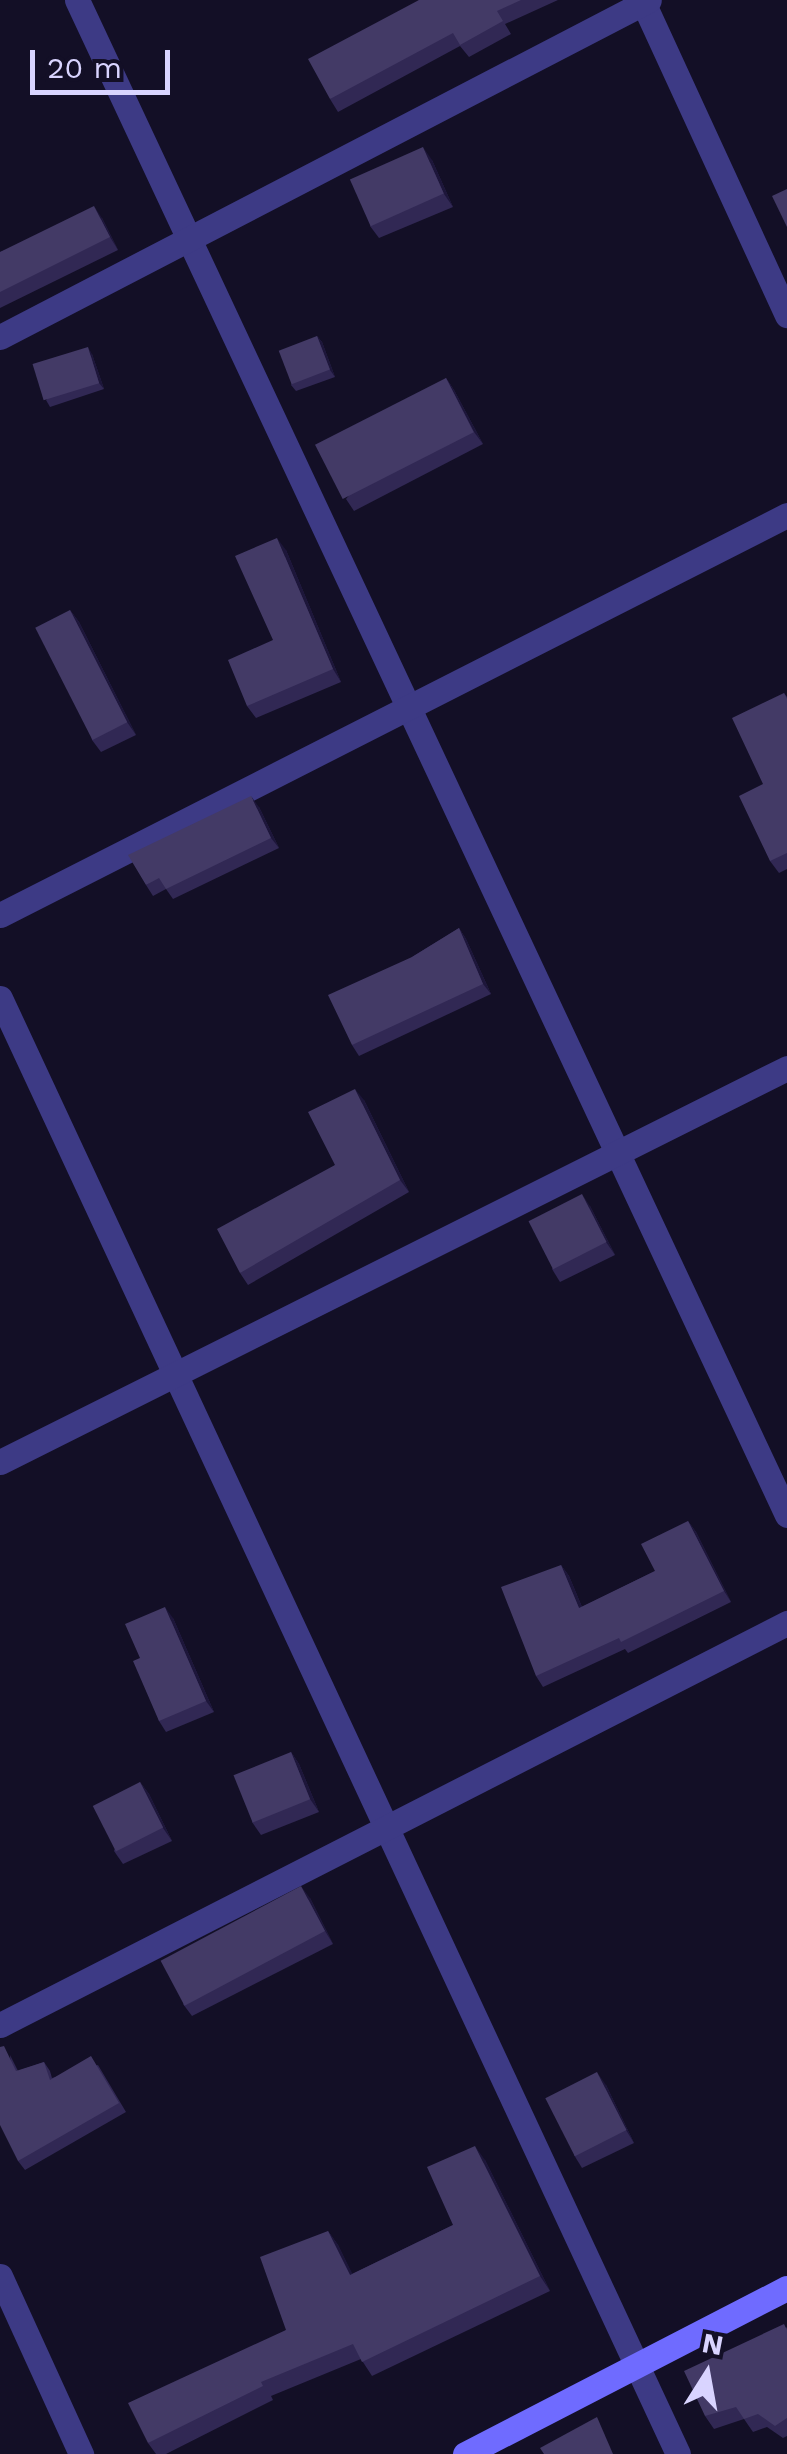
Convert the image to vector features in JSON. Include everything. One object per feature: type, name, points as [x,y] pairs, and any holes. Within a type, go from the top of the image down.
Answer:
[{"type":"main road","points":[[466,2454],[787,2288]]},
{"type":"street","points":[[77,0],[787,1515]]},
{"type":"street","points":[[0,337],[645,1],[787,315]]},
{"type":"street","points":[[0,914],[787,515]]},
{"type":"street","points":[[0,998],[678,2454]]},
{"type":"street","points":[[0,1462],[787,1068]]},
{"type":"street","points":[[0,2025],[787,1622]]},
{"type":"street","points":[[0,2276],[81,2454]]},
{"type":"building","points":[[419,0],[521,0],[497,11],[503,21],[460,45],[453,33],[330,99],[308,59]]},
{"type":"building","points":[[423,147],[444,194],[371,226],[350,180]]},
{"type":"building","points":[[787,189],[787,227],[772,196]]},
{"type":"building","points":[[94,206],[110,237],[0,292],[0,252]]},
{"type":"building","points":[[317,336],[330,370],[292,384],[279,351]]},
{"type":"building","points":[[88,347],[99,383],[44,400],[33,364]]},
{"type":"building","points":[[446,378],[474,432],[343,499],[315,445]]},
{"type":"building","points":[[277,538],[333,669],[247,706],[228,660],[273,640],[235,556]]},
{"type":"building","points":[[70,610],[127,722],[92,740],[35,628]]},
{"type":"building","points":[[784,693],[787,853],[770,861],[739,796],[763,784],[732,718]]},
{"type":"building","points":[[251,796],[271,838],[166,889],[159,878],[146,885],[128,855]]},
{"type":"building","points":[[459,928],[483,984],[352,1045],[328,995],[412,957]]},
{"type":"building","points":[[355,1089],[400,1180],[240,1273],[217,1229],[335,1165],[308,1112]]},
{"type":"building","points":[[582,1194],[607,1242],[553,1269],[529,1221]]},
{"type":"building","points":[[688,1521],[724,1591],[621,1642],[619,1638],[536,1676],[501,1587],[561,1565],[579,1608],[655,1571],[641,1544]]},
{"type":"building","points":[[165,1607],[206,1701],[159,1721],[133,1661],[140,1658],[125,1624]]},
{"type":"building","points":[[291,1752],[310,1799],[253,1823],[234,1775]]},
{"type":"building","points":[[140,1782],[163,1827],[116,1852],[93,1806]]},
{"type":"building","points":[[301,1886],[325,1931],[185,2006],[161,1961]]},
{"type":"building","points":[[4,2046],[16,2071],[44,2062],[50,2080],[91,2056],[119,2103],[18,2161],[0,2125],[0,2047]]},
{"type":"building","points":[[597,2072],[627,2130],[575,2156],[545,2098]]},
{"type":"building","points":[[475,2146],[540,2276],[362,2362],[353,2344],[261,2382],[263,2386],[148,2443],[128,2403],[286,2330],[260,2257],[328,2231],[350,2275],[453,2225],[427,2167]]},
{"type":"building","points":[[784,2324],[787,2418],[775,2426],[758,2414],[744,2419],[736,2407],[705,2416],[684,2371]]},
{"type":"building","points":[[597,2417],[613,2454],[544,2454],[540,2448]]}]
